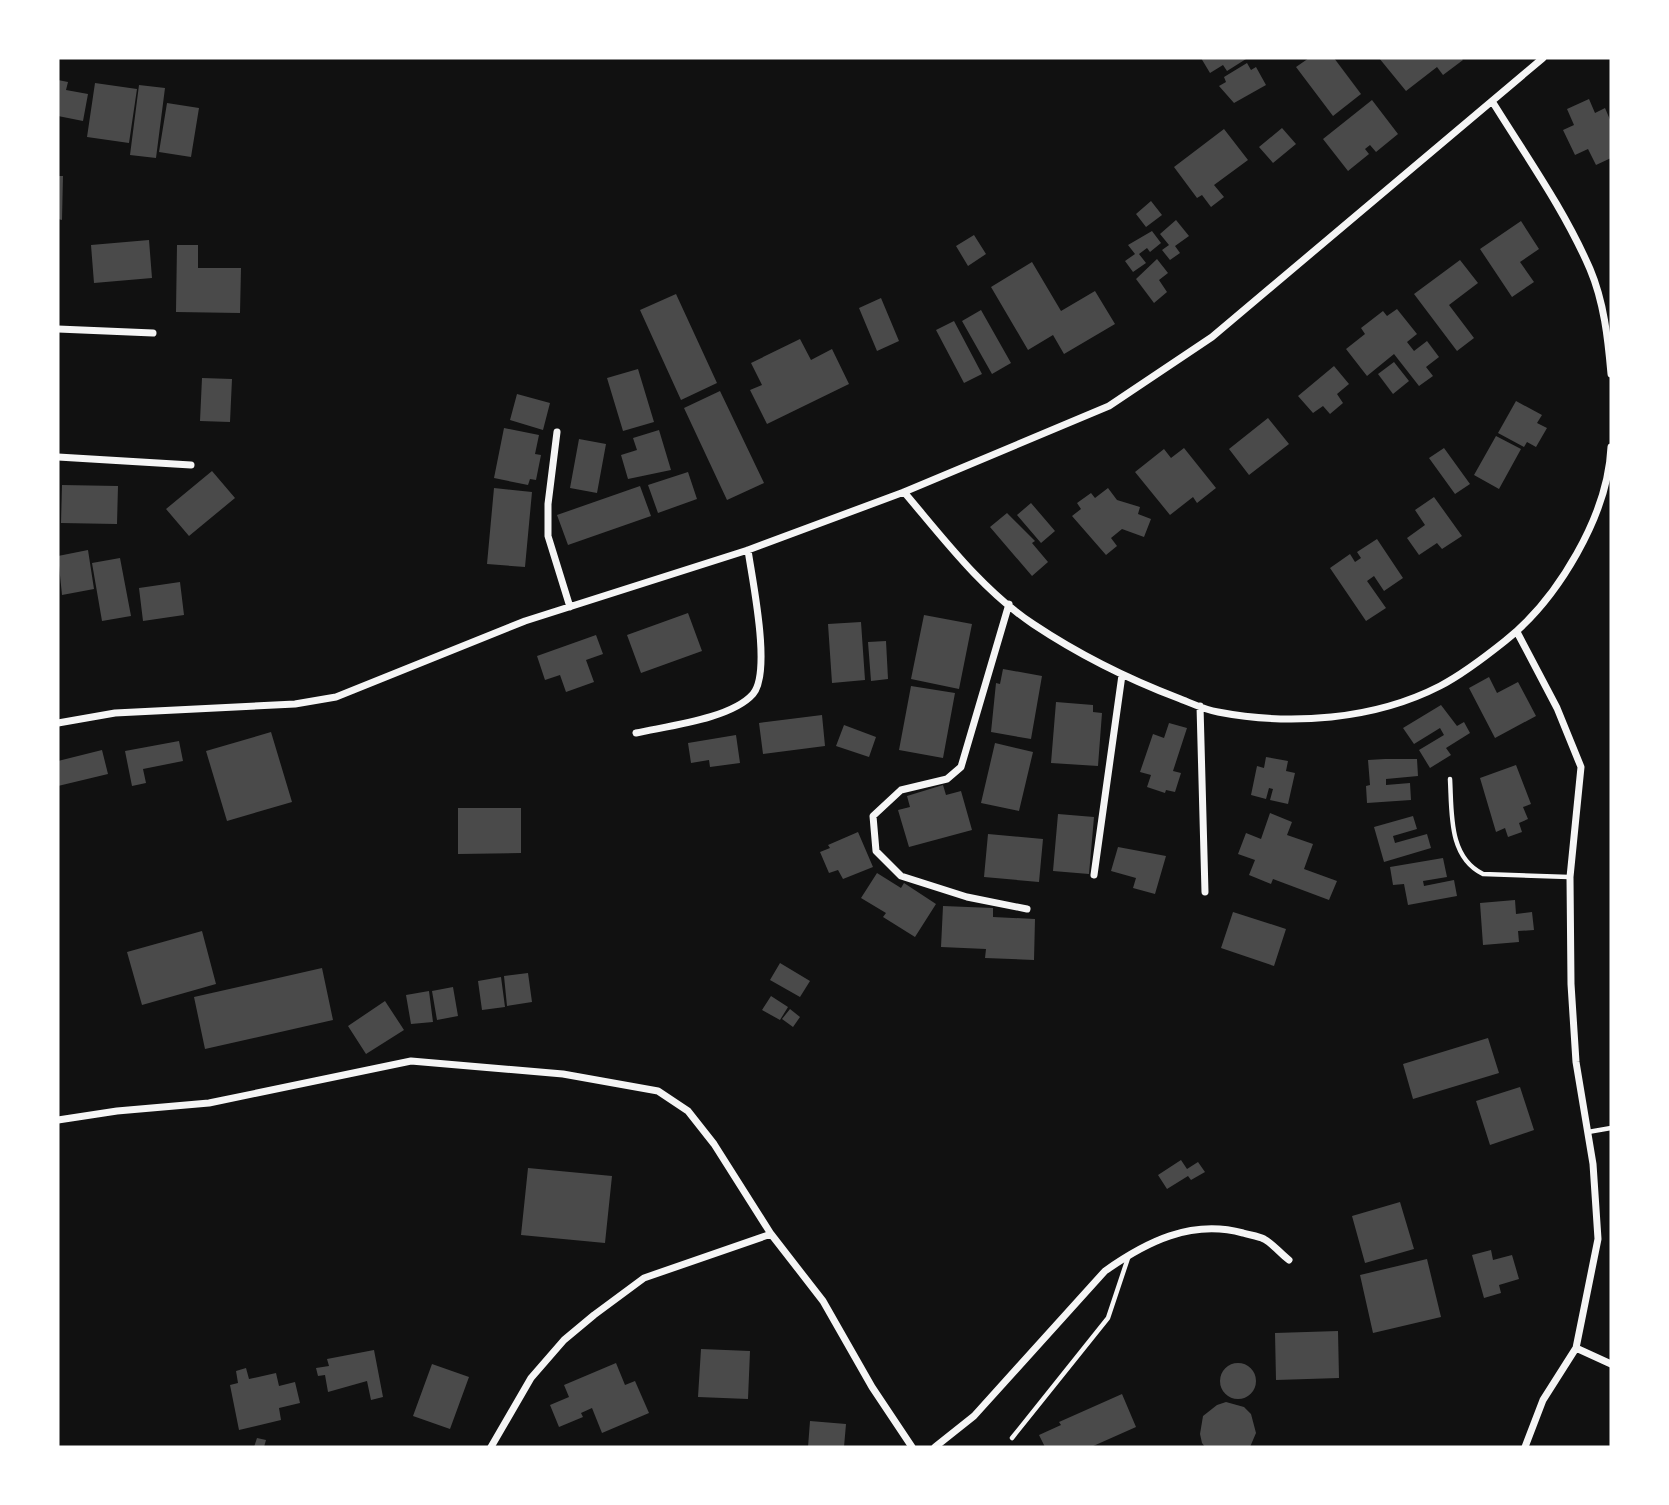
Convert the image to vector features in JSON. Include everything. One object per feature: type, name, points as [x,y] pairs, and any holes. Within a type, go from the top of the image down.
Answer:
[{"type":"street","points":[[58,723],[115,713],[295,704],[336,697],[525,621],[748,550],[904,492],[1109,406],[1212,337],[1294,271],[1543,58]]},
{"type":"street","points":[[1492,101],[1560,209],[1591,271],[1607,329],[1611,374]]},
{"type":"street","points":[[58,329],[153,332]]},
{"type":"street","points":[[557,432],[548,504],[548,536],[570,607]]},
{"type":"street","points":[[904,492],[957,554],[1032,624],[1122,675],[1217,712],[1316,720],[1394,703],[1439,686],[1517,632],[1551,594],[1576,557],[1610,480],[1611,447]]},
{"type":"street","points":[[58,457],[191,465]]},
{"type":"street","points":[[636,733],[725,712],[752,694],[760,680],[760,640],[748,550]]},
{"type":"street","points":[[1009,604],[961,767],[947,779],[901,790],[873,816],[876,850],[901,876],[967,897],[1027,909]]},
{"type":"street","points":[[1517,632],[1558,708],[1581,767],[1570,877],[1576,1062],[1587,1132],[1598,1239],[1576,1348],[1543,1400],[1525,1447]]},
{"type":"street","points":[[1094,875],[1122,675]]},
{"type":"street","points":[[1199,706],[1205,892]]},
{"type":"street","points":[[58,1120],[117,1111],[209,1103],[411,1061],[563,1074],[658,1091],[688,1111],[714,1144],[771,1234],[822,1301],[872,1387],[912,1447]]},
{"type":"street","points":[[934,1447],[974,1416],[1097,1279],[1129,1254],[1161,1238],[1198,1229],[1221,1227],[1263,1238],[1289,1260]]},
{"type":"street","points":[[491,1447],[531,1378],[564,1340],[614,1300],[643,1278],[771,1234]]},
{"type":"street","points":[[1576,1348],[1611,1364]]},
{"type":"lane","points":[[1450,779],[1453,827],[1460,853],[1473,869],[1483,874],[1570,877]]},
{"type":"lane","points":[[1587,1132],[1611,1128]]},
{"type":"lane","points":[[1012,1438],[1108,1318],[1129,1254]]},
{"type":"building","points":[[1201,58],[1246,59],[1227,71],[1223,65],[1210,73]]},
{"type":"building","points":[[1309,58],[1334,58],[1361,94],[1333,116],[1296,67]]},
{"type":"building","points":[[1379,58],[1463,60],[1443,75],[1437,67],[1406,91]]},
{"type":"building","points":[[1247,63],[1251,70],[1256,67],[1266,85],[1234,103],[1219,86],[1226,82],[1224,77]]},
{"type":"building","points":[[58,80],[68,82],[66,90],[88,94],[83,121],[58,116]]},
{"type":"building","points":[[95,83],[137,89],[129,143],[87,137]]},
{"type":"building","points":[[139,85],[165,88],[156,158],[130,155]]},
{"type":"building","points":[[1589,99],[1595,113],[1605,108],[1611,122],[1611,158],[1596,165],[1588,149],[1575,155],[1563,130],[1574,125],[1567,109]]},
{"type":"building","points":[[1372,100],[1398,134],[1376,152],[1370,145],[1365,149],[1369,154],[1348,171],[1323,139]]},
{"type":"building","points":[[167,103],[199,108],[191,157],[159,152]]},
{"type":"building","points":[[1282,128],[1296,144],[1273,163],[1259,147]]},
{"type":"building","points":[[1224,129],[1248,160],[1214,185],[1224,197],[1211,207],[1202,195],[1197,198],[1174,167]]},
{"type":"building","points":[[58,176],[63,176],[62,220],[58,219]]},
{"type":"building","points":[[1151,201],[1162,215],[1146,227],[1136,214]]},
{"type":"building","points":[[1176,220],[1189,236],[1175,246],[1180,253],[1170,260],[1162,250],[1169,245],[1160,234]]},
{"type":"building","points":[[1521,221],[1539,249],[1520,262],[1534,282],[1512,297],[1480,249]]},
{"type":"building","points":[[1152,231],[1161,243],[1150,252],[1147,248],[1139,254],[1146,263],[1133,272],[1125,261],[1135,254],[1128,245]]},
{"type":"building","points":[[974,235],[986,254],[968,266],[956,246]]},
{"type":"building","points":[[149,240],[152,278],[94,283],[91,245]]},
{"type":"building","points":[[177,245],[198,245],[198,268],[241,268],[240,313],[176,312]]},
{"type":"building","points":[[1157,259],[1168,273],[1159,280],[1167,292],[1154,303],[1136,279]]},
{"type":"building","points":[[1460,260],[1478,283],[1449,305],[1474,338],[1457,351],[1414,294]]},
{"type":"building","points":[[1032,262],[1061,311],[1095,291],[1115,324],[1064,354],[1053,335],[1028,350],[991,287]]},
{"type":"building","points":[[676,294],[717,383],[681,400],[640,310]]},
{"type":"building","points":[[881,298],[899,341],[877,351],[859,308]]},
{"type":"building","points":[[1397,309],[1417,334],[1407,342],[1414,351],[1427,341],[1439,357],[1426,367],[1433,376],[1419,386],[1394,354],[1367,376],[1346,349],[1365,334],[1361,328],[1383,311],[1387,316]]},
{"type":"building","points":[[981,310],[1011,363],[992,374],[962,321]]},
{"type":"building","points":[[954,321],[982,374],[964,383],[936,330]]},
{"type":"building","points":[[800,339],[811,360],[832,349],[849,384],[767,424],[750,390],[762,385],[751,363]]},
{"type":"building","points":[[1394,362],[1409,381],[1393,394],[1378,374]]},
{"type":"building","points":[[1334,366],[1349,384],[1337,394],[1343,403],[1330,414],[1323,406],[1313,413],[1298,396]]},
{"type":"building","points":[[638,369],[654,422],[623,431],[607,378]]},
{"type":"building","points":[[202,378],[232,379],[230,422],[200,421]]},
{"type":"building","points":[[720,391],[764,483],[727,500],[684,408]]},
{"type":"building","points":[[517,394],[550,403],[543,430],[510,420]]},
{"type":"building","points":[[1516,401],[1542,415],[1537,423],[1547,428],[1536,447],[1527,442],[1524,447],[1498,433]]},
{"type":"building","points":[[1268,418],[1289,444],[1249,475],[1229,449]]},
{"type":"building","points":[[504,428],[539,435],[535,454],[541,455],[536,480],[530,479],[528,485],[494,478]]},
{"type":"building","points":[[659,430],[671,470],[628,479],[621,455],[637,450],[633,438]]},
{"type":"building","points":[[1496,436],[1521,449],[1499,489],[1474,475]]},
{"type":"building","points":[[579,439],[606,444],[597,493],[570,488]]},
{"type":"building","points":[[1184,448],[1216,488],[1197,503],[1193,497],[1170,515],[1135,472],[1164,449],[1171,458]]},
{"type":"building","points":[[1444,448],[1470,484],[1455,494],[1429,458]]},
{"type":"building","points":[[212,471],[235,498],[189,536],[166,509]]},
{"type":"building","points":[[688,472],[697,499],[658,513],[648,485]]},
{"type":"building","points":[[62,485],[118,486],[117,524],[61,523]]},
{"type":"building","points":[[640,486],[651,516],[568,545],[557,515]]},
{"type":"building","points":[[494,488],[532,492],[525,567],[487,564]]},
{"type":"building","points":[[1108,488],[1117,500],[1140,507],[1138,514],[1151,519],[1144,537],[1122,529],[1111,538],[1117,546],[1106,555],[1072,516],[1081,509],[1077,503],[1091,493],[1095,498]]},
{"type":"building","points":[[1434,497],[1462,536],[1442,549],[1437,543],[1419,555],[1407,538],[1425,525],[1415,510]]},
{"type":"building","points":[[1031,503],[1055,531],[1041,543],[1017,515]]},
{"type":"building","points":[[1007,513],[1035,541],[1032,543],[1048,562],[1032,576],[990,527]]},
{"type":"building","points":[[1377,539],[1403,578],[1384,591],[1374,576],[1367,581],[1386,608],[1366,621],[1330,568],[1350,554],[1355,562],[1361,558],[1357,552]]},
{"type":"building","points":[[88,550],[94,589],[62,595],[58,556]]},
{"type":"building","points":[[120,558],[131,616],[102,621],[92,563]]},
{"type":"building","points":[[180,582],[184,615],[143,621],[139,588]]},
{"type":"building","points":[[688,613],[702,651],[641,673],[627,635]]},
{"type":"building","points":[[924,615],[972,624],[959,689],[911,679]]},
{"type":"building","points":[[861,622],[865,680],[832,683],[828,624]]},
{"type":"building","points":[[596,635],[603,654],[586,660],[594,682],[566,692],[560,675],[545,680],[537,656]]},
{"type":"building","points":[[886,641],[888,679],[871,681],[868,642]]},
{"type":"building","points":[[1003,669],[1042,676],[1031,739],[991,732],[996,683],[1000,684]]},
{"type":"building","points":[[1489,677],[1497,693],[1518,682],[1536,716],[1495,738],[1469,688]]},
{"type":"building","points":[[911,686],[955,693],[943,758],[899,750]]},
{"type":"building","points":[[1056,702],[1093,705],[1093,712],[1102,713],[1098,766],[1051,763]]},
{"type":"building","points":[[1441,705],[1457,726],[1464,722],[1470,733],[1446,748],[1451,755],[1430,768],[1419,750],[1444,735],[1440,728],[1414,744],[1403,728]]},
{"type":"building","points":[[822,715],[825,746],[763,754],[759,723]]},
{"type":"building","points":[[1169,723],[1187,728],[1173,771],[1181,773],[1175,792],[1166,790],[1165,793],[1147,787],[1151,775],[1140,772],[1153,734],[1164,738]]},
{"type":"building","points":[[844,725],[876,737],[869,757],[836,746]]},
{"type":"building","points":[[271,732],[292,802],[227,821],[206,751]]},
{"type":"building","points":[[736,735],[740,763],[710,767],[709,760],[691,763],[688,743]]},
{"type":"building","points":[[179,741],[183,761],[143,769],[146,783],[132,786],[125,751]]},
{"type":"building","points":[[995,743],[1033,752],[1019,811],[981,803]]},
{"type":"building","points":[[102,750],[108,774],[58,786],[58,761]]},
{"type":"building","points":[[1266,757],[1288,761],[1286,771],[1295,773],[1288,804],[1270,800],[1273,789],[1269,788],[1266,799],[1251,795],[1257,766],[1264,768]]},
{"type":"building","points":[[1417,759],[1418,776],[1386,779],[1386,785],[1410,783],[1411,800],[1367,803],[1366,786],[1370,785],[1368,760]]},
{"type":"building","points":[[1516,765],[1531,804],[1523,807],[1528,819],[1519,823],[1522,832],[1508,837],[1505,828],[1496,832],[1480,778]]},
{"type":"building","points":[[943,785],[946,795],[961,791],[972,830],[909,847],[898,810],[910,807],[907,796]]},
{"type":"building","points":[[458,808],[521,808],[521,853],[458,854]]},
{"type":"building","points":[[1270,813],[1292,822],[1287,835],[1313,844],[1304,869],[1337,881],[1329,900],[1273,879],[1271,884],[1249,875],[1255,860],[1238,854],[1246,833],[1261,839]]},
{"type":"building","points":[[1058,814],[1094,817],[1089,874],[1053,871]]},
{"type":"building","points":[[1413,816],[1417,829],[1393,836],[1395,843],[1427,834],[1431,848],[1384,862],[1374,827]]},
{"type":"building","points":[[858,832],[873,867],[843,879],[838,870],[829,873],[820,852],[830,848],[828,845]]},
{"type":"building","points":[[988,834],[1043,839],[1039,882],[984,877]]},
{"type":"building","points":[[1118,847],[1166,856],[1155,894],[1133,888],[1136,878],[1111,871]]},
{"type":"building","points":[[1443,858],[1447,877],[1423,881],[1424,886],[1454,880],[1457,896],[1408,905],[1404,884],[1393,885],[1390,867]]},
{"type":"building","points":[[877,873],[901,888],[904,883],[936,904],[915,937],[883,917],[886,913],[861,898]]},
{"type":"building","points":[[1515,900],[1516,914],[1532,912],[1534,930],[1518,931],[1519,942],[1483,945],[1480,903]]},
{"type":"building","points":[[943,906],[993,908],[993,917],[1035,919],[1034,960],[985,958],[986,949],[941,947]]},
{"type":"building","points":[[1233,912],[1286,929],[1274,966],[1221,948]]},
{"type":"building","points":[[202,931],[216,984],[142,1005],[127,952]]},
{"type":"building","points":[[780,963],[810,981],[800,997],[770,980]]},
{"type":"building","points":[[322,968],[333,1020],[205,1049],[194,997]]},
{"type":"building","points":[[528,973],[532,1002],[507,1006],[504,976]]},
{"type":"building","points":[[501,977],[505,1007],[482,1010],[478,981]]},
{"type":"building","points":[[453,987],[458,1016],[437,1020],[432,991]]},
{"type":"building","points":[[429,991],[433,1022],[411,1024],[406,995]]},
{"type":"building","points":[[771,996],[788,1007],[780,1020],[762,1010]]},
{"type":"building","points":[[385,1001],[404,1030],[366,1054],[348,1026]]},
{"type":"building","points":[[790,1009],[800,1017],[793,1027],[782,1019]]},
{"type":"building","points":[[1488,1038],[1499,1073],[1413,1099],[1403,1064]]},
{"type":"building","points":[[1520,1087],[1534,1130],[1490,1145],[1476,1101]]},
{"type":"building","points":[[1181,1160],[1187,1169],[1198,1162],[1205,1172],[1191,1180],[1188,1176],[1167,1189],[1158,1175]]},
{"type":"building","points":[[528,1168],[612,1176],[605,1243],[521,1235]]},
{"type":"building","points":[[1400,1202],[1414,1249],[1365,1263],[1352,1216]]},
{"type":"building","points":[[1491,1250],[1493,1260],[1512,1255],[1519,1279],[1499,1285],[1501,1293],[1484,1298],[1472,1255]]},
{"type":"building","points":[[1427,1259],[1441,1317],[1373,1333],[1360,1275]]},
{"type":"building","points":[[1338,1331],[1339,1378],[1276,1380],[1275,1333]]},
{"type":"building","points":[[701,1349],[750,1351],[748,1399],[698,1397]]},
{"type":"building","points":[[374,1350],[383,1397],[371,1400],[367,1381],[328,1392],[325,1375],[318,1376],[316,1368],[329,1366],[327,1359]]},
{"type":"building","points":[[616,1363],[625,1385],[635,1381],[649,1413],[602,1433],[592,1408],[581,1413],[583,1417],[559,1427],[550,1405],[569,1397],[564,1385]]},
{"type":"building","points":[[1238,1363],[1251,1368],[1256,1381],[1251,1394],[1238,1399],[1225,1394],[1220,1381],[1225,1368]]},
{"type":"building","points":[[432,1364],[469,1377],[450,1429],[413,1416]]},
{"type":"building","points":[[246,1368],[249,1379],[276,1373],[279,1386],[295,1382],[300,1403],[279,1408],[281,1420],[239,1430],[230,1385],[238,1383],[236,1371]]},
{"type":"building","points":[[1122,1394],[1136,1427],[1091,1447],[1045,1447],[1039,1435],[1061,1425],[1059,1422]]},
{"type":"building","points":[[1226,1402],[1244,1407],[1251,1414],[1256,1433],[1250,1447],[1205,1447],[1202,1443],[1200,1434],[1203,1416],[1217,1405]]},
{"type":"building","points":[[810,1421],[846,1424],[844,1447],[808,1447]]},
{"type":"building","points":[[257,1438],[266,1440],[264,1447],[254,1447]]}]
